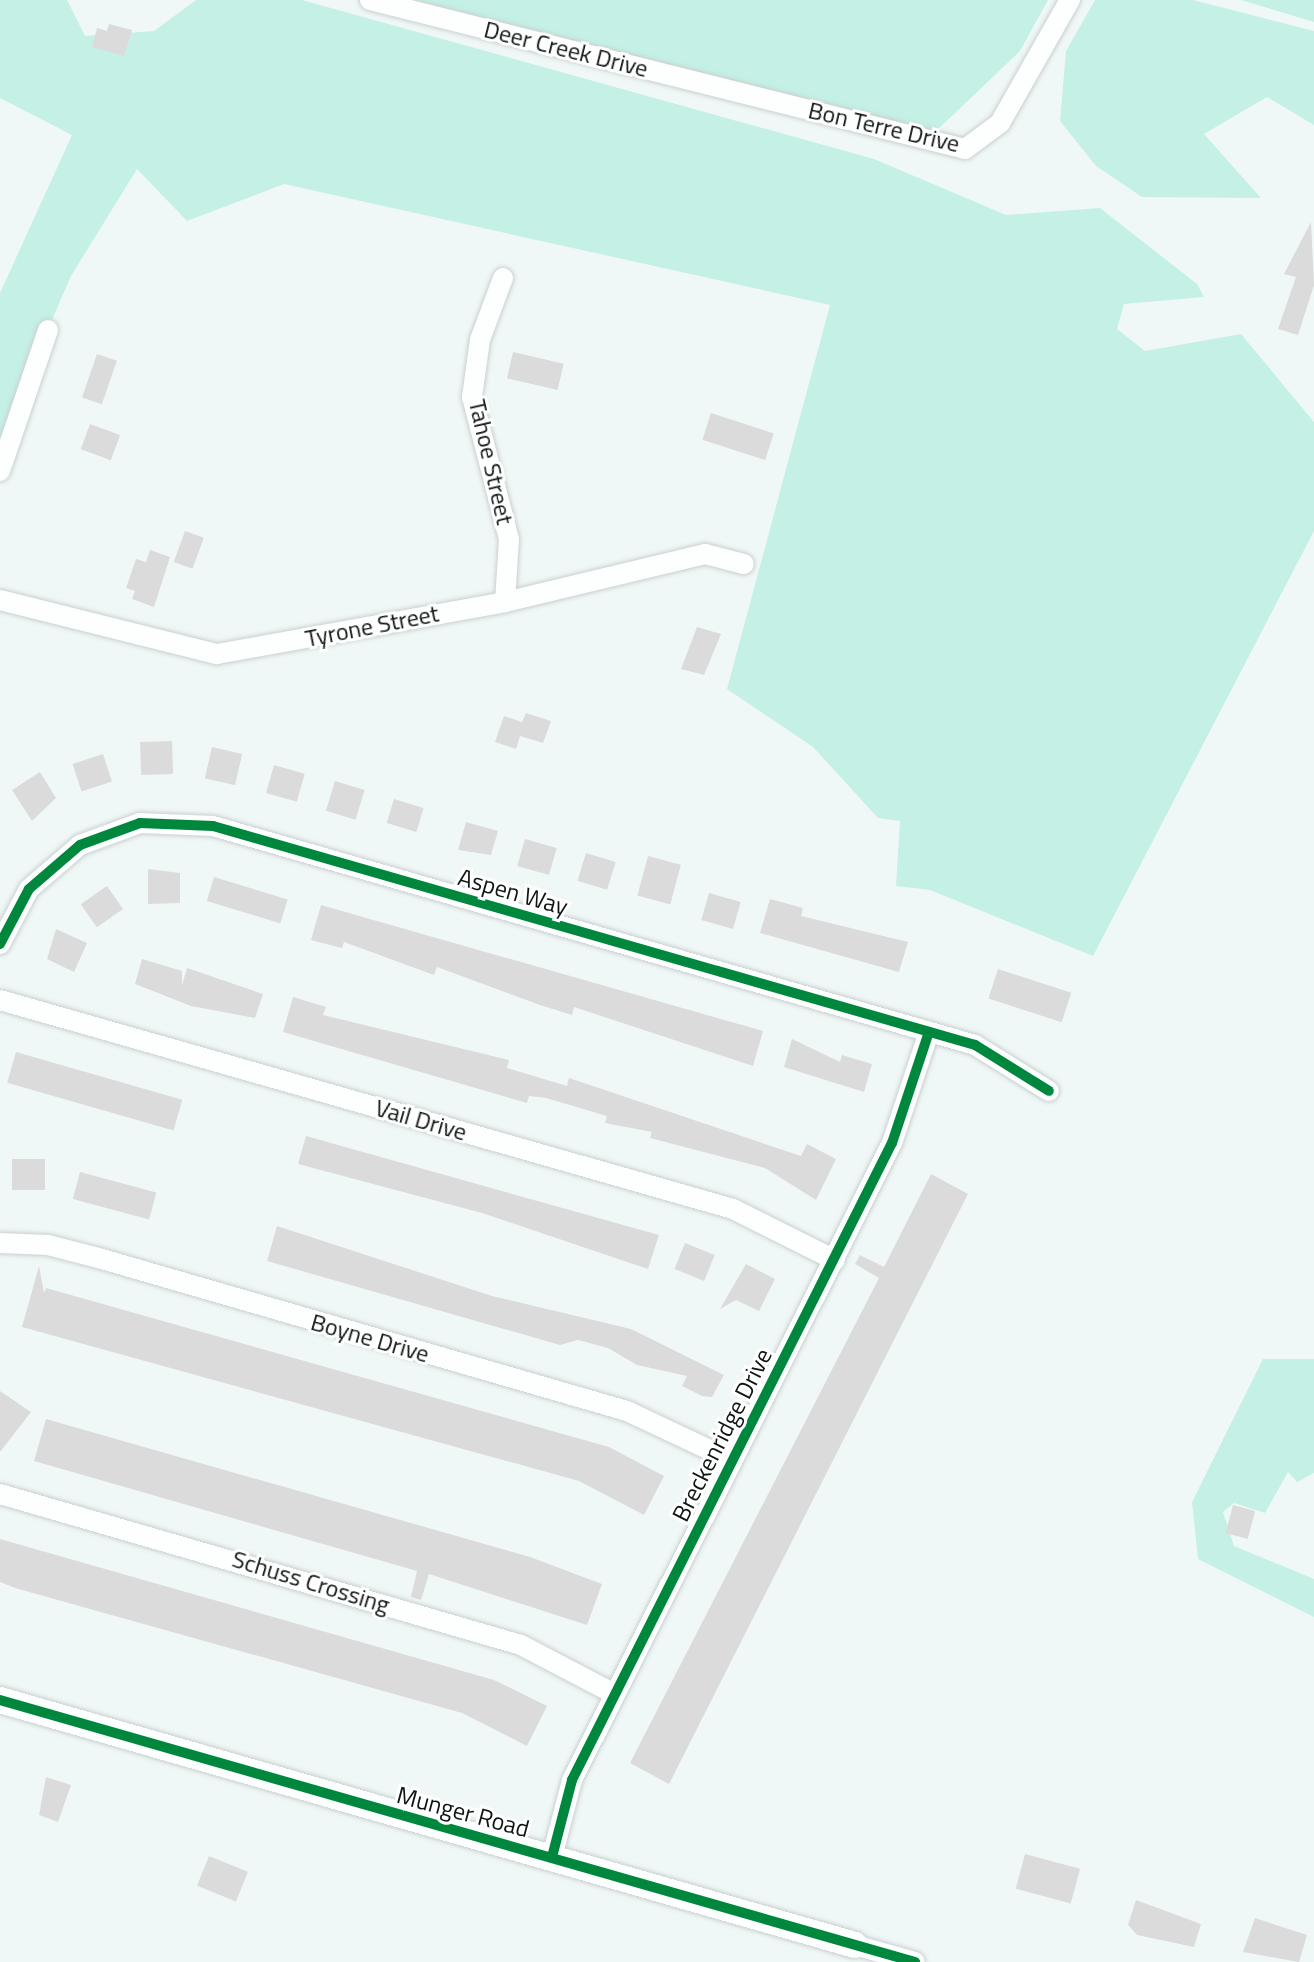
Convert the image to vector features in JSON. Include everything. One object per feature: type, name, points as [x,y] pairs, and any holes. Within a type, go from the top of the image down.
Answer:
[{"type":"street","name":"Deer Creek Drive","points":[[370,0],[762,98]]},
{"type":"street","name":"Bon Terre Drive","points":[[762,98],[965,149],[1000,123],[1070,0]]},
{"type":"street","name":"Tahoe Street","points":[[503,278],[480,340],[472,397],[509,539],[505,602]]},
{"type":"street","points":[[0,471],[48,330]]},
{"type":"street","name":"Tyrone Street","points":[[0,600],[217,654],[505,602],[705,554],[744,564]]},
{"type":"street","name":"Aspen Way","points":[[0,944],[29,889],[80,845],[140,823],[189,823],[988,1050],[1049,1091]]},
{"type":"street","name":"Vail Drive","points":[[0,1000],[712,1203],[835,1260]]},
{"type":"street","name":"Breckenridge Drive","points":[[552,1857],[572,1780],[613,1693],[835,1260],[896,1132],[929,1032]]},
{"type":"street","name":"Boyne Drive","points":[[0,1243],[62,1248],[627,1411],[731,1460]]},
{"type":"street","name":"Schuss Crossing","points":[[0,1494],[521,1645],[613,1693]]},
{"type":"street","name":"Munger Road","points":[[0,1700],[915,1962]]},
{"type":"green space","points":[[0,0],[67,0],[85,36],[154,31],[196,0],[302,0],[874,159],[1006,215],[1100,208],[1197,284],[1204,297],[1124,304],[1117,329],[1145,351],[1241,334],[1314,422],[1314,531],[1093,956],[930,890],[896,886],[900,821],[878,818],[813,747],[727,689],[830,305],[284,184],[187,221],[137,169],[71,276],[0,439],[0,293],[72,135],[0,98]]},
{"type":"green space","points":[[414,0],[1048,0],[1020,51],[932,135]]},
{"type":"green space","points":[[1095,0],[1193,0],[1314,31],[1314,125],[1267,97],[1204,134],[1261,198],[1142,197],[1096,166],[1060,121],[1066,51]]},
{"type":"green space","points":[[1241,0],[1314,0],[1314,22]]},
{"type":"green space","points":[[1263,1359],[1314,1359],[1314,1473],[1297,1482],[1288,1472],[1265,1513],[1234,1503],[1223,1512],[1234,1546],[1314,1579],[1314,1617],[1198,1559],[1192,1502]]},
{"type":"building","points":[[109,24],[132,30],[124,56],[92,47],[97,28],[107,31]]},
{"type":"building","points":[[1311,222],[1314,285],[1298,335],[1278,329],[1296,277],[1284,274]]},
{"type":"building","points":[[513,352],[564,364],[558,390],[507,378]]},
{"type":"building","points":[[97,354],[117,361],[102,404],[82,397]]},
{"type":"building","points":[[711,413],[774,433],[765,460],[702,440]]},
{"type":"building","points":[[90,424],[120,435],[111,460],[81,449]]},
{"type":"building","points":[[185,531],[204,538],[193,569],[174,562]]},
{"type":"building","points":[[150,550],[170,557],[154,607],[132,599],[135,591],[126,588],[136,559],[146,562]]},
{"type":"building","points":[[697,627],[721,634],[704,675],[681,669]]},
{"type":"building","points":[[526,713],[551,721],[543,743],[520,736],[516,749],[495,742],[504,716],[522,722]]},
{"type":"building","points":[[172,741],[173,774],[141,775],[140,742]]},
{"type":"building","points":[[212,747],[242,754],[235,785],[205,778]]},
{"type":"building","points":[[103,754],[112,782],[82,791],[73,764]]},
{"type":"building","points":[[274,765],[305,774],[297,802],[266,793]]},
{"type":"building","points":[[40,772],[56,798],[32,821],[12,790]]},
{"type":"building","points":[[335,781],[365,790],[356,820],[326,811]]},
{"type":"building","points":[[394,799],[424,808],[416,832],[387,823]]},
{"type":"building","points":[[466,822],[498,831],[491,855],[458,850]]},
{"type":"building","points":[[525,839],[557,848],[549,875],[517,866]]},
{"type":"building","points":[[586,853],[616,862],[607,890],[578,881]]},
{"type":"building","points":[[648,856],[681,865],[670,904],[637,896]]},
{"type":"building","points":[[148,869],[180,873],[180,903],[148,904]]},
{"type":"building","points":[[214,877],[288,900],[280,923],[207,901]]},
{"type":"building","points":[[107,886],[123,909],[97,927],[81,904]]},
{"type":"building","points":[[709,893],[741,902],[733,929],[701,920]]},
{"type":"building","points":[[770,899],[803,908],[801,916],[908,942],[899,972],[760,933]]},
{"type":"building","points":[[321,905],[763,1031],[753,1066],[574,1007],[572,1015],[540,1005],[437,967],[434,975],[344,942],[342,948],[311,940]]},
{"type":"building","points":[[56,929],[87,943],[74,972],[47,959]]},
{"type":"building","points":[[142,959],[182,971],[182,985],[187,968],[263,994],[255,1018],[191,1006],[135,984]]},
{"type":"building","points":[[998,969],[1071,993],[1062,1022],[988,998]]},
{"type":"building","points":[[293,997],[326,1007],[323,1015],[509,1060],[507,1068],[567,1086],[569,1078],[801,1156],[807,1144],[836,1159],[816,1200],[765,1168],[650,1138],[652,1132],[605,1123],[607,1116],[546,1098],[529,1096],[527,1103],[283,1032]]},
{"type":"building","points":[[792,1039],[840,1062],[842,1055],[872,1064],[864,1092],[784,1067]]},
{"type":"building","points":[[16,1052],[182,1100],[173,1130],[7,1083]]},
{"type":"building","points":[[306,1136],[659,1235],[648,1269],[482,1213],[298,1164]]},
{"type":"building","points":[[12,1159],[45,1159],[45,1190],[12,1190]]},
{"type":"building","points":[[80,1172],[156,1192],[149,1219],[73,1199]]},
{"type":"building","points":[[931,1174],[968,1194],[669,1784],[630,1763],[879,1278],[855,1264],[860,1255],[884,1267]]},
{"type":"building","points":[[277,1226],[492,1296],[631,1329],[724,1375],[712,1397],[702,1396],[682,1386],[687,1376],[637,1365],[608,1348],[578,1340],[560,1345],[267,1261]]},
{"type":"building","points":[[685,1243],[715,1255],[704,1281],[675,1269]]},
{"type":"building","points":[[746,1264],[775,1279],[759,1311],[736,1300],[720,1309]]},
{"type":"building","points":[[39,1266],[44,1293],[46,1288],[609,1447],[664,1476],[644,1515],[579,1481],[22,1327]]},
{"type":"building","points":[[0,1391],[31,1412],[0,1452]]},
{"type":"building","points":[[46,1419],[530,1557],[602,1584],[587,1625],[429,1574],[421,1600],[411,1597],[417,1571],[34,1461]]},
{"type":"building","points":[[1233,1505],[1255,1511],[1248,1539],[1225,1533]]},
{"type":"building","points":[[0,1539],[494,1680],[547,1706],[527,1746],[462,1713],[15,1588],[0,1582]]},
{"type":"building","points":[[46,1777],[71,1785],[58,1822],[39,1815]]},
{"type":"building","points":[[1025,1854],[1080,1869],[1071,1904],[1016,1889]]},
{"type":"building","points":[[209,1856],[248,1872],[236,1901],[197,1886]]},
{"type":"building","points":[[1136,1900],[1201,1924],[1194,1947],[1137,1935],[1128,1925]]},
{"type":"building","points":[[1255,1918],[1307,1935],[1299,1962],[1243,1952]]},
{"type":"cycle path","points":[[0,944],[29,889],[80,845],[140,823],[213,826],[975,1045],[1049,1091]]},
{"type":"cycle path","points":[[552,1857],[572,1780],[892,1143],[929,1032]]},
{"type":"cycle path","points":[[0,1700],[915,1962]]}]
